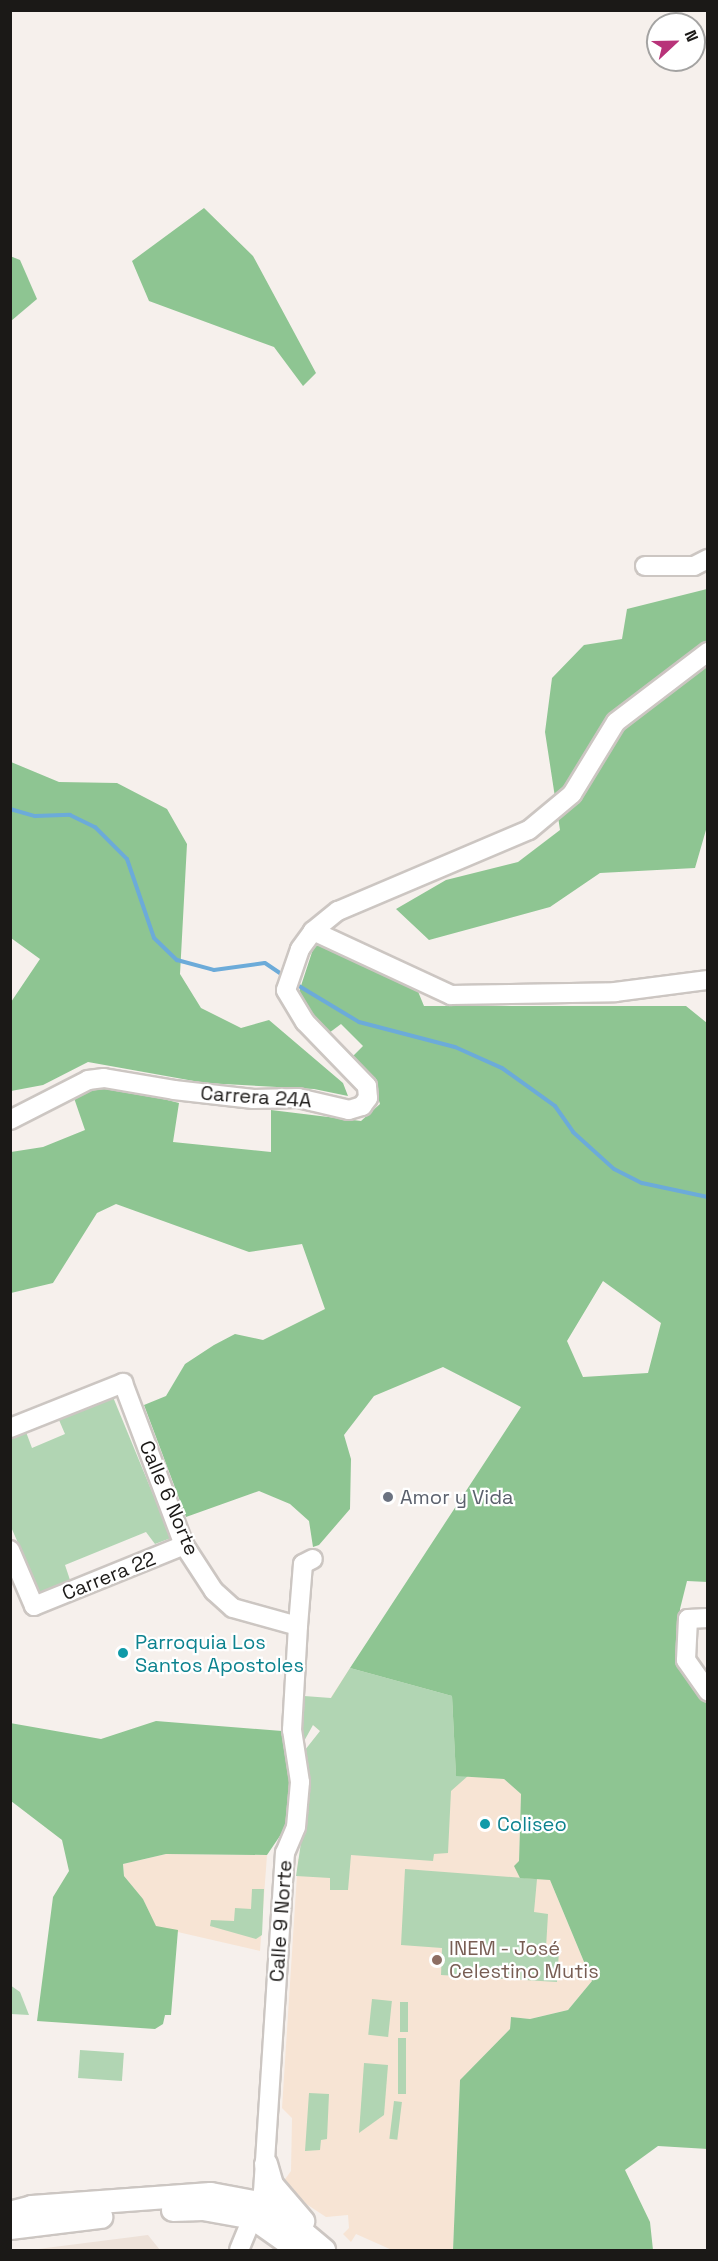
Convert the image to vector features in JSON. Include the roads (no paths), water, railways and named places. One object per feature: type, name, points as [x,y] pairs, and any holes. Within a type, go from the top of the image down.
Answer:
[{"type":"main road","points":[[266,2164],[272,2185],[314,2248]]},
{"type":"main road","points":[[10,2213],[32,2207],[202,2193],[256,2210],[314,2248]]},
{"type":"main road","points":[[10,2228],[182,2209],[256,2210]]},
{"type":"street","points":[[645,566],[694,566],[708,560]]},
{"type":"street","points":[[708,652],[616,722],[572,794],[529,830],[338,910],[313,931],[451,995],[615,992],[708,980]]},
{"type":"street","name":"Carrera 24A","points":[[10,1120],[80,1084],[104,1078],[197,1093],[253,1099],[298,1098],[349,1110],[362,1106],[368,1098],[367,1086],[305,1022],[286,990],[300,949],[313,931]]},
{"type":"street","name":"Calle 6 Norte","points":[[10,1428],[123,1383],[184,1545],[214,1591],[233,1608],[298,1626]]},
{"type":"street","name":"Carrera 22","points":[[10,1550],[34,1606],[184,1545]]},
{"type":"street","name":"Calle 9 Norte","points":[[239,2250],[256,2210],[266,2164],[285,1852],[296,1827],[300,1782],[292,1730],[298,1626],[303,1564],[313,1559]]},
{"type":"street","points":[[708,1618],[688,1619],[686,1660],[708,1692]]},
{"type":"waterway","points":[[10,809],[35,816],[70,815],[95,827],[127,859],[154,938],[177,960],[214,970],[265,963],[286,977]]},
{"type":"waterway","points":[[294,983],[359,1022],[455,1047],[502,1068],[555,1106],[573,1132],[614,1169],[642,1183],[708,1197]]},
{"type":"place","name":"Amor y Vida","points":[[388,1497]]},
{"type":"place","name":"Parroquia Los Santos Apostoles","points":[[123,1653]]},
{"type":"place","name":"Coliseo","points":[[485,1824]]},
{"type":"place","name":"INEM - José Celestino Mutis","points":[[437,1960]]}]
